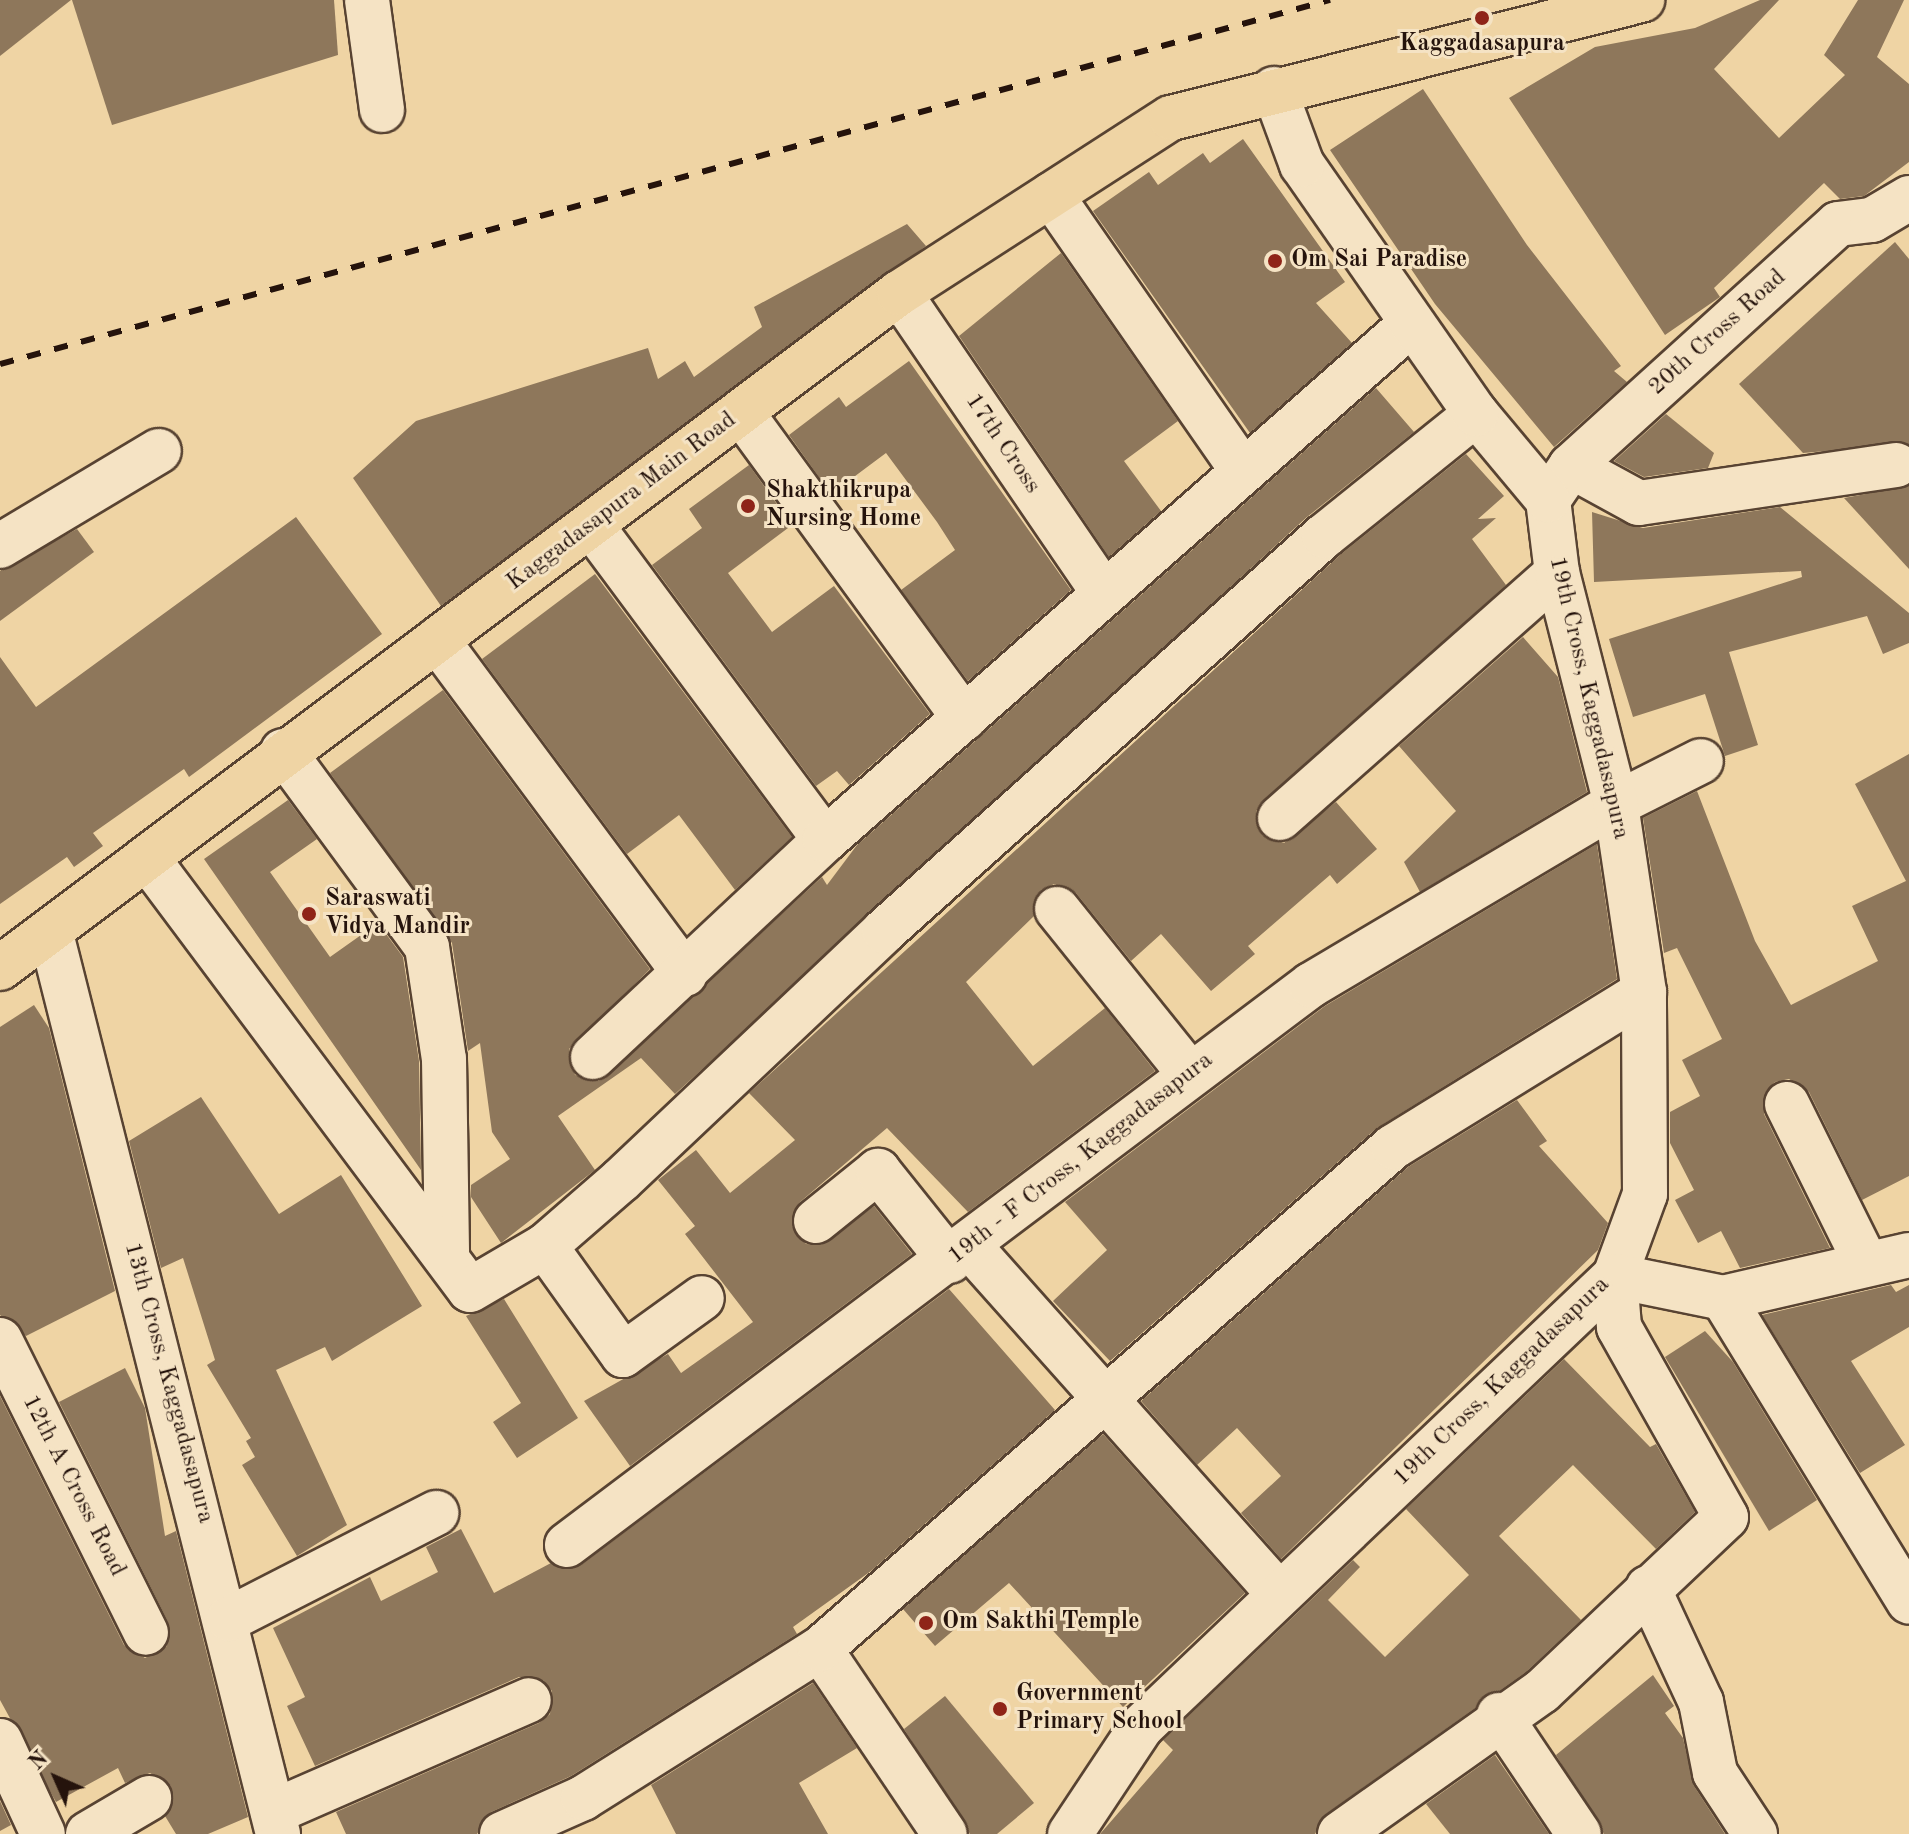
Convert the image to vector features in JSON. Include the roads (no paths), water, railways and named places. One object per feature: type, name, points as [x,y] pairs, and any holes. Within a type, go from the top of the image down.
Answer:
[{"type":"main road","name":"Kaggadasapura Main Road","points":[[0,968],[51,934],[283,751],[437,640],[899,293],[1171,118],[1274,89],[1642,0]]},
{"type":"street","points":[[367,0],[382,110]]},
{"type":"street","points":[[1274,89],[1302,165],[1476,414],[1560,483],[1639,503],[1896,465]]},
{"type":"street","points":[[1051,195],[1243,471]]},
{"type":"street","name":"20th Cross Road","points":[[1560,483],[1838,224],[1872,220],[1909,198]]},
{"type":"street","name":"17th Cross","points":[[899,293],[1104,594]]},
{"type":"street","points":[[593,1057],[825,840],[1411,324]]},
{"type":"street","points":[[741,412],[964,718]]},
{"type":"street","points":[[147,858],[447,1253],[470,1290],[545,1246],[1324,536],[1476,414]]},
{"type":"street","points":[[0,546],[159,451]]},
{"type":"street","name":"19th Cross, Kaggadasapura","points":[[1070,1834],[1141,1727],[1615,1276],[1645,1194],[1644,992],[1616,804],[1557,573],[1560,483]]},
{"type":"street","points":[[591,525],[825,840]]},
{"type":"street","points":[[1280,818],[1557,573]]},
{"type":"street","points":[[437,640],[685,974]]},
{"type":"street","points":[[283,751],[427,947],[444,1059],[447,1253]]},
{"type":"street","name":"19th - F Cross, Kaggadasapura","points":[[567,1545],[959,1254],[1189,1073],[1311,985],[1616,804],[1701,761]]},
{"type":"street","points":[[1057,909],[1189,1073]]},
{"type":"street","name":"13th Cross, Kaggadasapura","points":[[51,934],[229,1619],[276,1823]]},
{"type":"street","points":[[502,1834],[583,1798],[820,1649],[1110,1401],[1393,1147],[1644,992]]},
{"type":"street","points":[[1787,1104],[1866,1263]]},
{"type":"street","points":[[816,1221],[878,1171],[1110,1401],[1279,1594]]},
{"type":"street","points":[[545,1246],[623,1355],[702,1298]]},
{"type":"street","points":[[1340,1834],[1499,1715],[1542,1691],[1726,1517],[1619,1327],[1615,1276],[1723,1298],[1909,1255]]},
{"type":"street","points":[[1723,1298],[1903,1575]]},
{"type":"street","name":"12th A Cross Road","points":[[0,1340],[146,1633]]},
{"type":"street","points":[[229,1619],[436,1513]]},
{"type":"street","points":[[1648,1588],[1701,1702],[1715,1773],[1755,1834]]},
{"type":"street","points":[[820,1649],[945,1834]]},
{"type":"street","points":[[276,1823],[529,1700]]},
{"type":"street","points":[[1499,1715],[1579,1834]]},
{"type":"street","points":[[0,1741],[43,1834]]},
{"type":"street","points":[[88,1834],[149,1798]]},
{"type":"railway","points":[[0,364],[1330,0]]},
{"type":"place","name":"Kaggadasapura","points":[[1482,18]]},
{"type":"place","name":"Om Sai Paradise","points":[[1275,261]]},
{"type":"place","name":"Shakthikrupa Nursing Home","points":[[748,506]]},
{"type":"place","name":"Saraswati Vidya Mandir","points":[[309,914]]},
{"type":"place","name":"Om Sakthi Temple","points":[[926,1623]]},
{"type":"place","name":"Government Primary School","points":[[1000,1709]]}]
